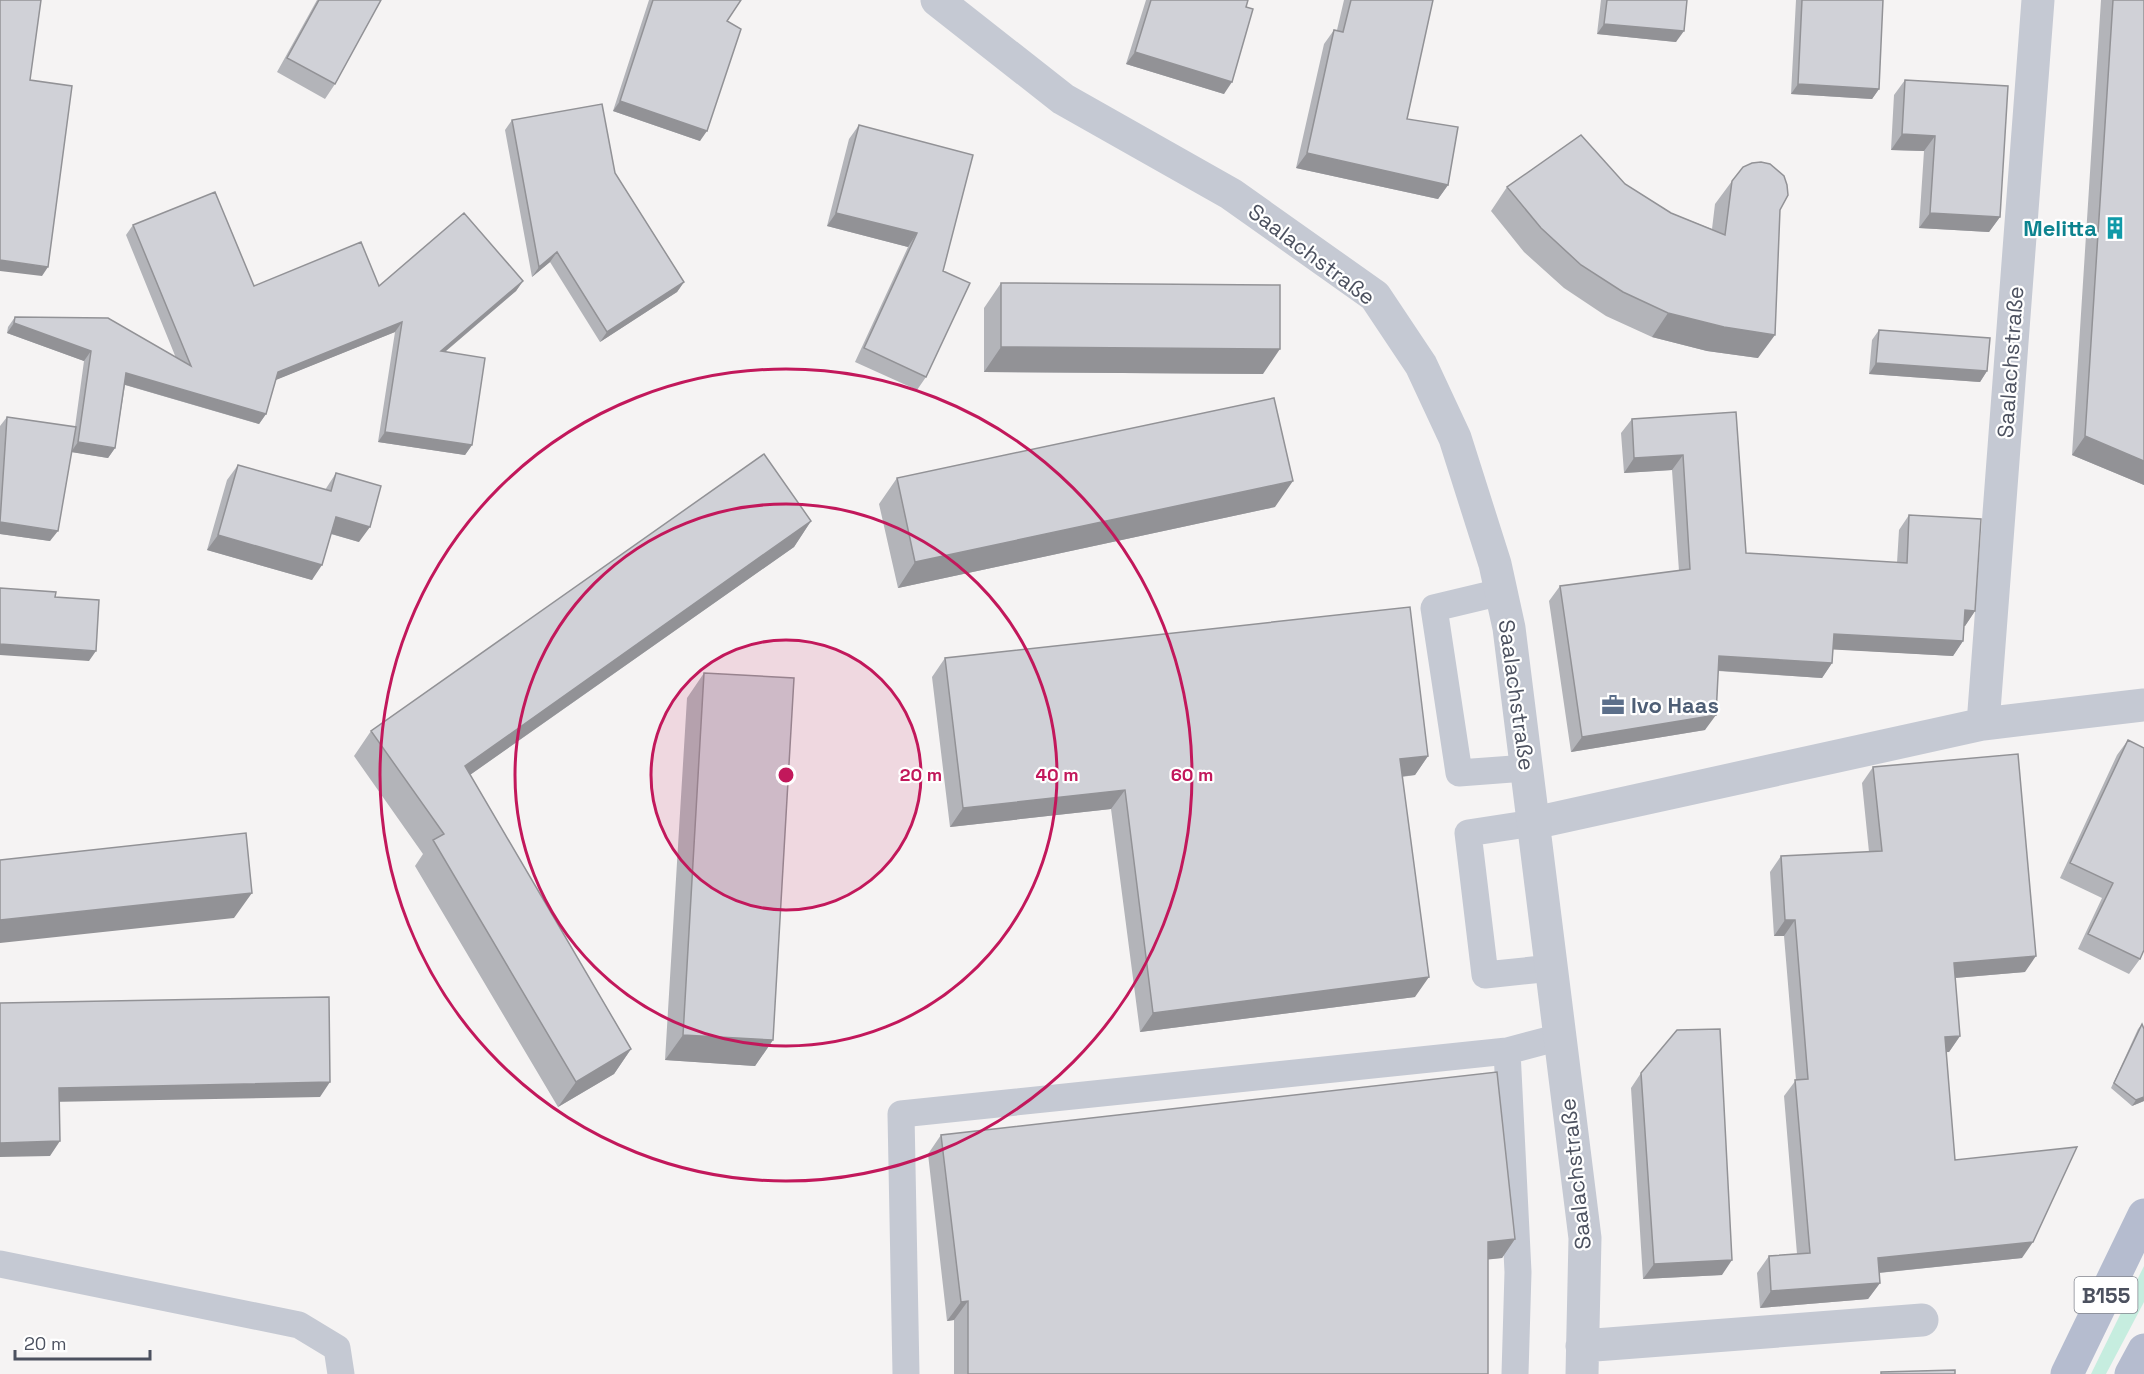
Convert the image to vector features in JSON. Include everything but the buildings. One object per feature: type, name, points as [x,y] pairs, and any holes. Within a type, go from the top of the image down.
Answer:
[{"type":"main road","name":"B155","points":[[2067,1374],[2144,1215]]},
{"type":"main road","points":[[2132,1374],[2144,1350]]},
{"type":"street","name":"Saalachstraße","points":[[937,0],[1063,99],[1232,194],[1375,296],[1420,365],[1455,438],[1495,564],[1509,628],[1585,1238],[1582,1360],[1922,1320]]},
{"type":"street","name":"Saalachstraße","points":[[1983,724],[2038,0]]},
{"type":"street","points":[[1534,823],[1983,724],[2144,705]]},
{"type":"lane","points":[[1501,592],[1434,608],[1459,773],[1527,768]]},
{"type":"lane","points":[[1534,823],[1468,833],[1485,975],[1552,968]]},
{"type":"lane","points":[[906,1374],[901,1114],[1507,1051],[1560,1037]]},
{"type":"lane","points":[[1507,1051],[1518,1272],[1515,1374]]},
{"type":"lane","points":[[0,1264],[299,1325],[338,1348],[341,1374]]},
{"type":"green space","points":[[2144,1266],[2144,1302],[2106,1374],[2091,1374]]},
{"type":"place","name":"Melitta","points":[[2115,228]]},
{"type":"place","name":"Ivo Haas","points":[[1613,705]]}]
